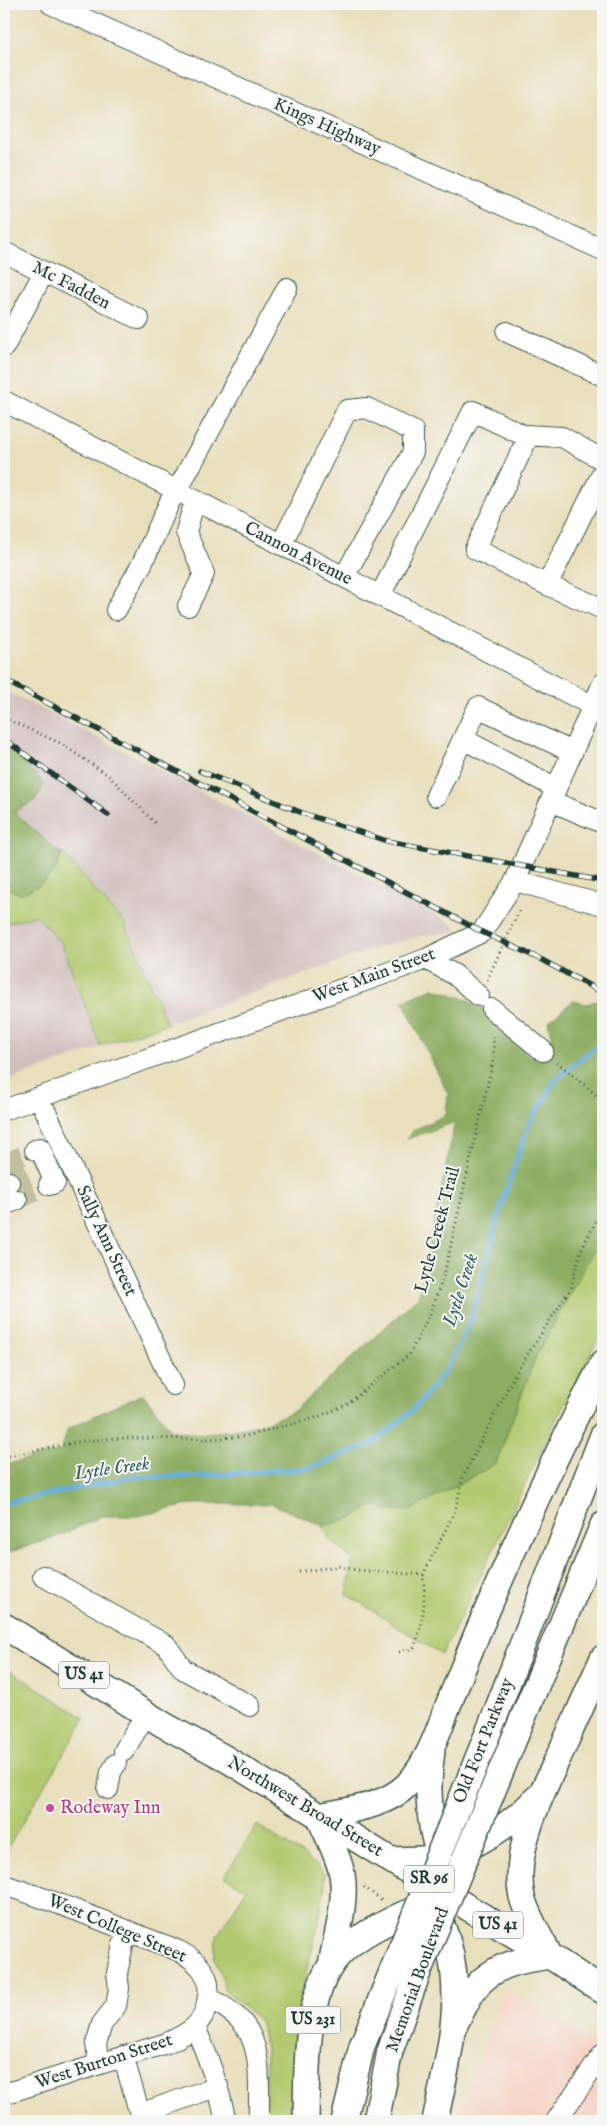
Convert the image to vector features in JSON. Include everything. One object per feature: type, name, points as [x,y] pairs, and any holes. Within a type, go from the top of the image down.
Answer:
[{"type":"main road","points":[[331,1965],[341,1910],[342,1876],[338,1860],[319,1816],[362,1807],[395,1794],[412,1778],[432,1746],[482,1621],[566,1435],[603,1363]]},
{"type":"main road","name":"Old Fort Parkway","points":[[362,2046],[496,1713],[603,1435]]},
{"type":"main road","name":"Old Fort Parkway","points":[[517,1732],[603,1525]]},
{"type":"main road","name":"Northwest Broad Street","points":[[4,1626],[146,1714],[223,1757],[550,1956],[603,1991]]},
{"type":"main road","points":[[454,2026],[473,1991],[500,1968],[522,1960],[550,1956],[528,1914],[522,1895],[521,1862],[528,1832],[542,1793],[603,1658]]},
{"type":"main road","name":"Memorial Boulevard","points":[[376,2121],[390,2051],[417,1975],[517,1732]]},
{"type":"main road","points":[[432,1746],[428,1780],[429,1802],[436,1847],[455,1891],[467,1907]]},
{"type":"main road","points":[[392,1860],[440,1857],[465,1848],[505,1827],[542,1793]]},
{"type":"main road","points":[[392,1860],[420,1885],[433,1905],[449,1944],[453,1961],[456,1992],[454,2026],[435,2121]]},
{"type":"main road","points":[[331,1965],[344,1951],[364,1935],[396,1917],[433,1905],[442,1904],[467,1907]]},
{"type":"main road","name":"US 231","points":[[306,2121],[309,2036],[322,1983],[331,1965]]},
{"type":"main road","name":"Memorial Boulevard","points":[[344,2121],[362,2046]]},
{"type":"street","name":"Kings Highway","points":[[51,4],[603,250]]},
{"type":"street","name":"Mc Fadden","points":[[6,260],[44,272],[139,319]]},
{"type":"street","points":[[4,347],[44,272]]},
{"type":"street","points":[[116,610],[142,564],[176,490],[287,288]]},
{"type":"street","points":[[507,332],[603,376]]},
{"type":"street","name":"Cannon Avenue","points":[[4,401],[592,706]]},
{"type":"street","points":[[281,545],[346,410],[367,408],[412,431],[413,452],[344,577]]},
{"type":"street","points":[[380,596],[473,411],[524,435],[562,437],[603,460]]},
{"type":"street","points":[[529,435],[474,549],[547,586],[603,609]]},
{"type":"street","points":[[547,586],[603,472]]},
{"type":"street","points":[[188,606],[204,574],[186,532],[195,500]]},
{"type":"street","name":"West Main Street","points":[[4,1110],[426,959],[482,932],[515,882],[603,684]]},
{"type":"street","points":[[436,796],[478,707],[572,752]]},
{"type":"street","points":[[463,739],[603,823]]},
{"type":"street","points":[[515,882],[603,905]]},
{"type":"street","points":[[426,959],[455,975],[543,1051]]},
{"type":"street","name":"Sally Ann Street","points":[[39,1097],[173,1385]]},
{"type":"street","points":[[43,1167],[67,1157]]},
{"type":"street","points":[[43,1576],[166,1645],[183,1669],[250,1706]]},
{"type":"street","points":[[108,1789],[111,1772],[146,1714]]},
{"type":"street","name":"West College Street","points":[[4,1885],[57,1902],[189,1957],[203,1971],[207,1980],[208,1996]]},
{"type":"street","points":[[99,2064],[96,2044],[102,2024],[116,2006],[119,1988],[117,1973],[128,1931]]},
{"type":"street","points":[[208,1996],[238,2017],[251,2037],[257,2052],[259,2121]]},
{"type":"street","name":"West Burton Street","points":[[4,2094],[167,2043],[183,2036],[195,2027],[204,2014],[208,1996]]},
{"type":"street","points":[[195,2027],[218,2086],[226,2121]]},
{"type":"street","points":[[123,2056],[141,2118],[218,2086]]},
{"type":"street","points":[[556,2121],[601,2062]]},
{"type":"path","points":[[4,718],[60,743],[108,775],[155,823]]},
{"type":"path","name":"Lytle Creek Trail","points":[[4,1457],[90,1440],[124,1438],[210,1439],[246,1436],[315,1418],[346,1405],[409,1355],[430,1314],[444,1275],[494,1057],[485,1002],[520,910]]},
{"type":"path","points":[[543,1051],[603,1101]]},
{"type":"path","points":[[399,1652],[414,1648],[422,1628],[426,1598],[424,1575],[455,1511],[463,1478],[514,1374],[571,1288],[580,1250],[603,1208]]},
{"type":"path","points":[[299,1572],[338,1566],[357,1570],[424,1575]]},
{"type":"path","points":[[360,1884],[389,1906]]},
{"type":"shaded area","points":[[4,690],[132,755],[452,924],[457,931],[416,937],[377,948],[4,1082]]},
{"type":"shaded area","points":[[504,1989],[603,2048],[603,2121],[457,2121]]},
{"type":"green space","points":[[4,746],[15,754],[44,784],[36,800],[14,812],[57,851],[62,853],[47,879],[36,887],[20,894],[4,886]]},
{"type":"green space","points":[[62,853],[125,924],[167,1024],[100,1045],[62,944],[36,915],[4,924],[4,886],[20,894],[56,871]]},
{"type":"green space","points":[[433,988],[468,1000],[484,1009],[512,1035],[527,1055],[539,1060],[553,1038],[548,1022],[573,1001],[587,1004],[603,999],[603,1233],[536,1356],[496,1463],[408,1511],[390,1510],[374,1505],[354,1517],[323,1526],[272,1504],[192,1504],[138,1516],[102,1516],[64,1534],[4,1554],[4,1465],[61,1451],[68,1429],[143,1394],[172,1431],[200,1434],[263,1424],[294,1411],[419,1296],[455,1122],[407,1139],[414,1130],[446,1115],[448,1094],[403,1001]]},
{"type":"green space","points":[[603,1233],[603,1330],[555,1422],[442,1655],[347,1594],[353,1560],[330,1540],[323,1526],[354,1517],[374,1505],[390,1510],[408,1511],[496,1463],[536,1356]]},
{"type":"green space","points":[[4,1667],[85,1718],[4,1854]]},
{"type":"green space","points":[[257,1825],[302,1854],[324,1874],[325,1884],[319,1921],[295,2018],[290,2121],[266,2121],[266,2056],[262,2026],[256,2017],[224,1990],[221,1974],[214,1958],[217,1936],[247,1889],[224,1877]]},
{"type":"waterway","name":"Lytle Creek","points":[[4,1503],[132,1477],[197,1476],[309,1468],[372,1444],[415,1408],[448,1367],[471,1319],[504,1196],[528,1126],[556,1079],[603,1041]]},
{"type":"tunnel","points":[[4,1164],[35,1150]]},
{"type":"tunnel","points":[[9,1182],[42,1167]]},
{"type":"tunnel","points":[[17,1200],[49,1185]]},
{"type":"railway","points":[[4,680],[482,932],[542,960],[603,993]]},
{"type":"railway","points":[[4,739],[108,815]]},
{"type":"railway","points":[[200,771],[305,814],[387,841],[603,881]]},
{"type":"place","name":"Rodeway Inn","points":[[50,1808]]}]
